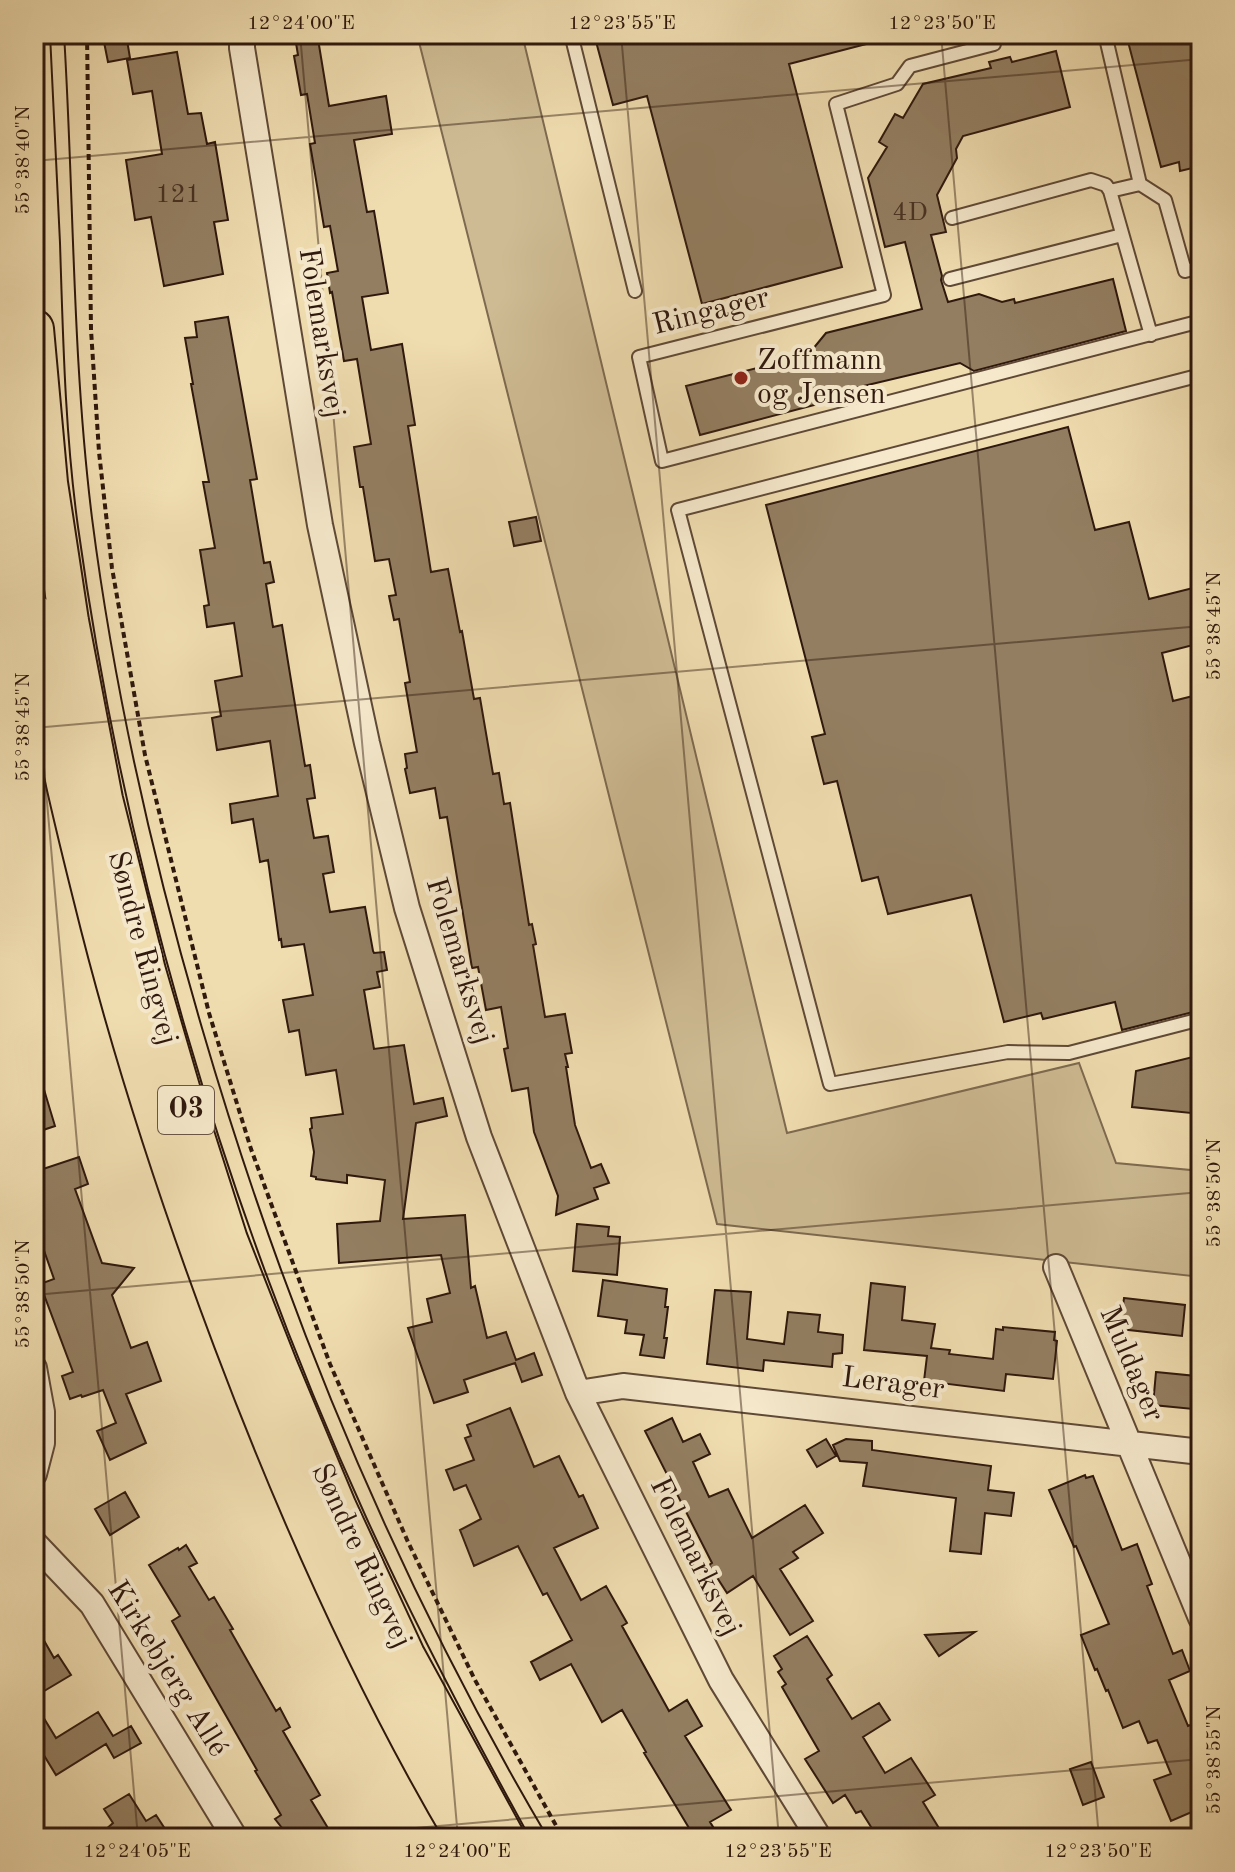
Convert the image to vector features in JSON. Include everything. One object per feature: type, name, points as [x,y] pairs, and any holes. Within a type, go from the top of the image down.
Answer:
[{"type":"main road","name":"Søndre Ringvej","points":[[34,329],[48,483],[69,621],[103,799],[146,971],[185,1105],[228,1240],[337,1508],[405,1655],[505,1838]]},
{"type":"main road","name":"Søndre Ringvej","points":[[34,614],[69,801],[112,973],[153,1113],[200,1253],[304,1519],[377,1671],[466,1838]]},
{"type":"street","name":"Folemarksvej","points":[[242,34],[244,63],[320,525],[407,908],[479,1137],[578,1393],[721,1680],[819,1838]]},
{"type":"street","name":"Muldager","points":[[1056,1267],[1201,1618]]},
{"type":"street","points":[[34,1368],[42,1412],[42,1443],[34,1474]]},
{"type":"street","name":"Lerager","points":[[578,1393],[623,1386],[1201,1452]]},
{"type":"street","name":"Kirkebjerg Allé","points":[[34,1543],[92,1604],[235,1838]]},
{"type":"lane","points":[[571,34],[635,291]]},
{"type":"lane","name":"Ringager","points":[[992,34],[994,44],[910,66],[897,84],[836,104],[884,295],[639,357],[662,461],[1201,321]]},
{"type":"lane","points":[[1105,34],[1140,184],[1165,200],[1185,271],[1201,267]]},
{"type":"lane","points":[[952,218],[1091,180],[1106,185],[1151,335]]},
{"type":"lane","points":[[1110,191],[1140,184]]},
{"type":"lane","points":[[950,279],[1122,235]]},
{"type":"lane","points":[[1201,375],[678,510],[830,1084],[1008,1052],[1069,1053],[1201,1019]]},
{"type":"path","points":[[87,34],[91,330],[99,452],[112,568],[145,755],[209,1013],[251,1149],[330,1364],[408,1542],[475,1680],[563,1838]]},
{"type":"shaded area","points":[[417,34],[522,34],[787,1133],[1079,1063],[1116,1163],[1201,1171],[1201,1277],[717,1224]]},
{"type":"building","points":[[126,34],[130,58],[108,62],[103,37]]},
{"type":"building","points":[[594,34],[877,34],[878,41],[789,64],[842,267],[702,304],[647,96],[613,105]]},
{"type":"building","points":[[1126,34],[1189,34],[1201,82],[1201,166],[1180,171],[1179,162],[1161,167]]},
{"type":"building","points":[[318,39],[329,106],[386,96],[392,134],[354,140],[367,212],[374,211],[388,293],[362,297],[371,350],[402,344],[415,425],[408,426],[431,572],[448,569],[474,699],[480,698],[493,774],[499,773],[504,804],[510,803],[529,925],[532,924],[536,944],[533,945],[545,1017],[565,1014],[572,1053],[565,1054],[566,1067],[575,1125],[591,1168],[601,1164],[609,1183],[594,1188],[598,1199],[556,1215],[558,1196],[534,1132],[528,1088],[512,1091],[504,1049],[508,1048],[501,1007],[486,1010],[478,967],[472,968],[447,817],[440,818],[435,788],[410,793],[405,769],[405,754],[417,752],[405,683],[410,682],[399,619],[394,620],[389,596],[396,595],[389,559],[375,561],[363,487],[360,487],[354,447],[371,444],[357,359],[344,361],[330,293],[327,273],[338,271],[330,226],[324,227],[310,144],[315,143],[307,94],[301,95],[294,56],[298,55],[296,43]]},
{"type":"building","points":[[1056,51],[1070,107],[963,136],[956,149],[957,158],[937,195],[946,232],[931,235],[941,280],[948,302],[979,294],[1002,302],[1014,299],[1015,303],[1113,279],[1126,331],[974,371],[960,363],[855,388],[856,394],[700,435],[686,386],[808,355],[826,333],[922,309],[905,242],[885,247],[868,178],[887,147],[879,142],[895,114],[903,118],[923,84],[991,68],[989,62],[1010,57],[1012,62]]},
{"type":"building","points":[[177,52],[188,114],[201,113],[207,144],[215,142],[228,220],[214,222],[223,274],[164,286],[151,217],[135,220],[126,160],[162,154],[152,91],[133,94],[127,60]]},
{"type":"building","points":[[228,317],[257,479],[250,480],[264,563],[270,562],[274,582],[266,584],[273,627],[282,625],[305,766],[310,765],[315,798],[307,799],[314,838],[328,836],[334,872],[323,874],[330,912],[365,907],[373,951],[384,952],[387,970],[377,972],[380,987],[364,990],[374,1049],[404,1045],[414,1104],[443,1098],[447,1116],[416,1123],[403,1219],[465,1215],[471,1288],[475,1286],[487,1338],[506,1332],[516,1360],[534,1353],[542,1375],[522,1382],[515,1363],[464,1380],[468,1392],[434,1403],[408,1328],[432,1322],[427,1299],[450,1293],[441,1255],[339,1263],[337,1224],[380,1221],[385,1180],[347,1175],[347,1183],[311,1176],[314,1152],[311,1118],[343,1114],[336,1070],[306,1075],[299,1030],[289,1032],[283,1000],[313,995],[304,944],[282,947],[268,860],[260,862],[253,819],[232,823],[230,804],[278,796],[270,741],[217,750],[212,718],[221,716],[215,681],[242,676],[234,623],[207,627],[204,606],[209,605],[200,550],[215,548],[203,482],[209,482],[185,338],[197,337],[195,322]]},
{"type":"building","points":[[1068,427],[1095,530],[1129,522],[1149,599],[1201,586],[1201,643],[1162,653],[1173,701],[1193,696],[1201,728],[1201,1010],[1122,1030],[1115,1002],[1043,1019],[1041,1013],[1004,1022],[971,895],[888,914],[878,877],[862,881],[837,781],[824,784],[812,737],[825,734],[766,505]]},
{"type":"building","points":[[536,517],[541,541],[514,546],[509,522]]},
{"type":"building","points":[[1201,1055],[1201,1114],[1132,1107],[1136,1071]]},
{"type":"building","points":[[39,1073],[55,1126],[34,1133],[34,1074]]},
{"type":"building","points":[[79,1157],[88,1184],[75,1189],[102,1263],[134,1268],[112,1295],[131,1348],[147,1342],[161,1381],[126,1394],[146,1443],[110,1460],[97,1431],[116,1423],[103,1390],[70,1399],[62,1376],[73,1372],[40,1284],[54,1279],[34,1222],[34,1172]]},
{"type":"building","points":[[577,1224],[609,1227],[608,1236],[620,1237],[617,1275],[573,1271]]},
{"type":"building","points":[[603,1280],[667,1289],[664,1358],[640,1355],[644,1335],[625,1333],[627,1320],[598,1316]]},
{"type":"building","points":[[871,1283],[905,1287],[902,1320],[935,1324],[931,1348],[950,1350],[949,1354],[993,1359],[996,1329],[1003,1330],[1003,1327],[1055,1332],[1053,1379],[1006,1374],[1004,1391],[924,1381],[927,1356],[864,1350]]},
{"type":"building","points":[[715,1290],[751,1292],[747,1339],[784,1344],[788,1312],[820,1315],[818,1332],[843,1335],[842,1353],[833,1354],[832,1367],[764,1360],[763,1371],[707,1364]]},
{"type":"building","points":[[1124,1298],[1185,1305],[1182,1336],[1120,1329]]},
{"type":"building","points":[[1156,1372],[1196,1376],[1193,1409],[1153,1405]]},
{"type":"building","points":[[510,1408],[534,1467],[559,1456],[579,1497],[583,1495],[598,1528],[554,1548],[581,1600],[606,1586],[627,1623],[622,1626],[669,1711],[687,1700],[702,1726],[685,1736],[731,1810],[710,1822],[720,1838],[695,1838],[622,1710],[602,1722],[571,1664],[540,1680],[531,1662],[572,1640],[547,1593],[543,1595],[518,1546],[474,1566],[460,1530],[481,1519],[466,1485],[454,1490],[446,1470],[474,1460],[465,1438],[471,1436],[467,1425]]},
{"type":"building","points":[[672,1418],[683,1442],[700,1434],[710,1454],[693,1462],[709,1497],[728,1489],[752,1538],[805,1505],[823,1533],[793,1552],[798,1558],[780,1569],[813,1621],[790,1635],[753,1576],[727,1593],[709,1565],[712,1563],[645,1431]]},
{"type":"building","points":[[826,1439],[836,1456],[817,1467],[807,1450]]},
{"type":"building","points":[[846,1439],[872,1441],[872,1450],[991,1466],[988,1490],[1014,1493],[1011,1516],[985,1513],[981,1554],[950,1551],[956,1498],[863,1486],[867,1463],[840,1461],[833,1445]]},
{"type":"building","points":[[1085,1475],[1086,1478],[1093,1476],[1122,1550],[1137,1544],[1152,1584],[1147,1586],[1173,1654],[1182,1650],[1190,1671],[1169,1680],[1188,1726],[1201,1721],[1201,1808],[1171,1821],[1154,1780],[1171,1774],[1157,1740],[1148,1743],[1139,1721],[1123,1728],[1081,1635],[1109,1624],[1049,1490]]},
{"type":"building","points":[[125,1492],[139,1517],[110,1535],[95,1509]]},
{"type":"building","points":[[186,1545],[197,1563],[189,1567],[209,1600],[214,1597],[276,1711],[280,1708],[290,1727],[283,1731],[320,1795],[311,1800],[334,1838],[290,1838],[275,1819],[281,1815],[172,1621],[180,1616],[149,1565]]},
{"type":"building","points":[[34,1623],[54,1658],[58,1655],[71,1675],[34,1697]]},
{"type":"building","points":[[975,1632],[939,1656],[925,1635]]},
{"type":"building","points":[[807,1636],[832,1675],[827,1679],[852,1719],[879,1703],[890,1720],[863,1737],[885,1773],[911,1758],[935,1795],[923,1802],[945,1838],[878,1838],[861,1811],[856,1813],[845,1795],[833,1803],[805,1759],[819,1751],[782,1687],[786,1684],[778,1672],[782,1669],[774,1656]]},
{"type":"building","points":[[34,1702],[56,1738],[98,1712],[113,1736],[131,1726],[141,1743],[114,1758],[106,1744],[56,1775],[34,1739]]},
{"type":"building","points":[[1091,1762],[1104,1797],[1083,1805],[1070,1769]]},
{"type":"building","points":[[129,1794],[146,1821],[156,1815],[167,1832],[156,1838],[119,1838],[105,1830],[113,1823],[104,1809]]},
{"type":"tram line","points":[[50,34],[65,385],[78,527],[98,654],[152,907],[186,1032],[225,1156],[315,1399],[405,1599],[530,1838]]},
{"type":"tram line","points":[[64,34],[77,337],[92,518],[112,647],[137,775],[184,965],[234,1133],[270,1238],[350,1444],[442,1644],[548,1838]]},
{"type":"place","name":"Zoffmann og Jensen","points":[[741,378]]}]
